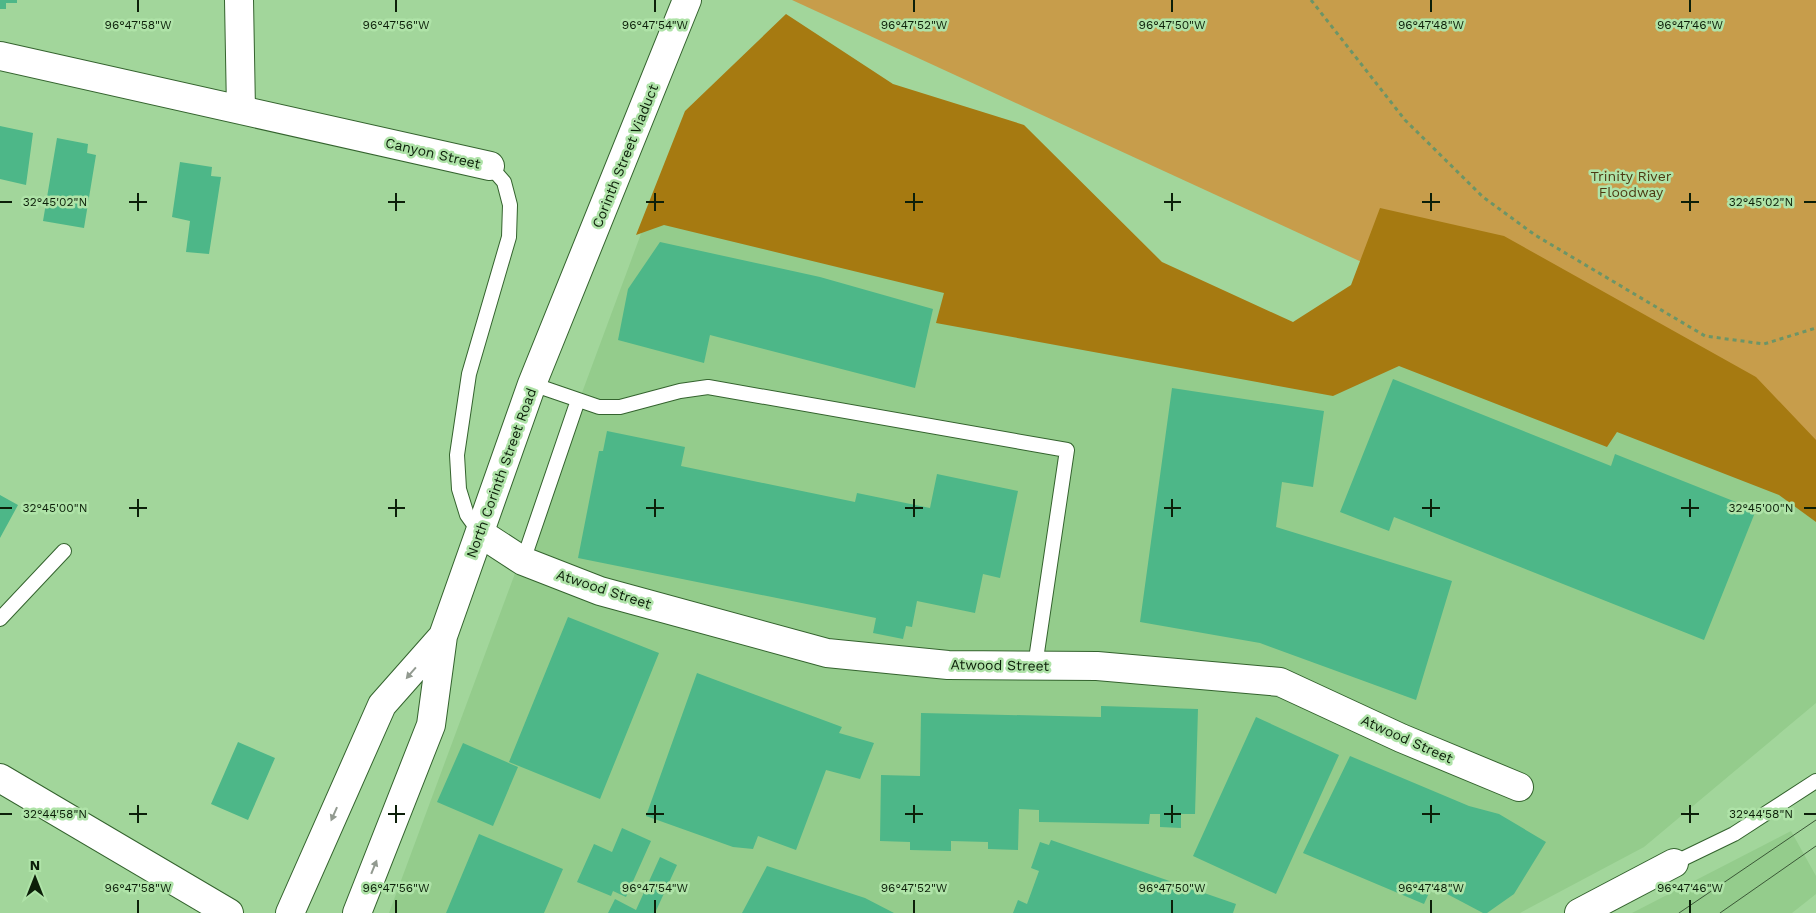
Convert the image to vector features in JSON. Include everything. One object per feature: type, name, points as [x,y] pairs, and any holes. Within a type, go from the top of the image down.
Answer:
[{"type":"street","points":[[239,0],[241,110]]},
{"type":"street","name":"Corinth Street Viaduct","points":[[562,311],[687,0]]},
{"type":"street","name":"Canyon Street","points":[[0,56],[490,166]]},
{"type":"street","name":"North Corinth Street Road","points":[[357,913],[431,724],[442,636],[532,384],[562,311]]},
{"type":"street","name":"Atwood Street","points":[[480,533],[523,562],[600,591],[827,654],[948,665],[1097,666],[1280,682],[1401,738],[1520,787]]},
{"type":"street","name":"North Corinth Street Road","points":[[290,913],[382,705],[442,636]]},
{"type":"street","points":[[0,778],[229,913]]},
{"type":"street","points":[[1579,913],[1674,863]]},
{"type":"lane","name":"Canyon Street","points":[[480,533],[467,515],[459,489],[457,454],[469,374],[509,238],[510,205],[504,182],[490,166]]},
{"type":"lane","points":[[532,384],[599,407],[620,407],[680,391],[708,387],[1067,450],[1035,666]]},
{"type":"lane","points":[[523,562],[578,400]]},
{"type":"lane","points":[[0,619],[64,551]]},
{"type":"lane","points":[[1674,863],[1734,834],[1816,781]]},
{"type":"path","points":[[1311,0],[1405,120],[1483,197],[1535,235],[1705,336],[1764,344],[1816,328]]},
{"type":"shaded area","points":[[786,14],[893,84],[1024,125],[1162,262],[1293,322],[1351,285],[1380,208],[1504,236],[1756,377],[1816,440],[1816,522],[1779,495],[1617,432],[1607,447],[1399,366],[1333,396],[936,323],[944,293],[664,225],[636,235],[685,111]]},
{"type":"shaded area","points":[[655,196],[1334,380],[1390,318],[1816,504],[1816,703],[1644,847],[1520,913],[389,913]]},
{"type":"shaded area","points":[[1791,831],[1816,876],[1816,894],[1792,913],[1632,913]]},
{"type":"green space","name":"Trinity River Floodway","points":[[792,0],[1816,0],[1816,471]]},
{"type":"building","points":[[0,0],[17,0],[17,3],[6,3],[6,9],[0,9]]},
{"type":"building","points":[[0,126],[33,133],[26,185],[0,179]]},
{"type":"building","points":[[57,138],[88,144],[87,153],[96,155],[84,228],[43,221]]},
{"type":"building","points":[[180,162],[212,167],[211,176],[221,177],[209,254],[186,252],[190,221],[172,217]]},
{"type":"building","points":[[660,242],[820,277],[933,309],[915,388],[710,335],[704,363],[618,340],[628,289]]},
{"type":"building","points":[[1393,379],[1611,466],[1615,454],[1756,510],[1704,640],[1394,517],[1389,531],[1340,512]]},
{"type":"building","points":[[1172,388],[1324,411],[1313,487],[1282,482],[1276,527],[1452,581],[1416,700],[1260,643],[1140,622]]},
{"type":"building","points":[[607,431],[685,447],[681,466],[855,502],[857,493],[930,508],[937,474],[1018,491],[1000,578],[983,574],[975,613],[917,601],[912,627],[906,626],[903,639],[873,633],[876,618],[578,558],[599,451],[603,451]]},
{"type":"building","points":[[0,495],[18,505],[0,538]]},
{"type":"building","points":[[568,617],[659,653],[600,799],[509,762]]},
{"type":"building","points":[[697,673],[842,727],[839,733],[874,743],[860,779],[826,770],[796,850],[758,836],[753,849],[733,847],[646,816]]},
{"type":"building","points":[[1101,706],[1198,709],[1195,814],[1181,814],[1181,828],[1160,827],[1160,814],[1150,814],[1149,824],[1039,822],[1039,810],[1019,809],[1018,850],[988,849],[988,842],[951,841],[951,851],[910,850],[910,842],[880,841],[881,775],[920,776],[921,713],[1101,717]]},
{"type":"building","points":[[1256,717],[1339,755],[1276,894],[1193,856]]},
{"type":"building","points":[[238,742],[275,758],[248,820],[211,804]]},
{"type":"building","points":[[463,743],[518,767],[493,826],[437,802]]},
{"type":"building","points":[[1350,756],[1469,806],[1499,814],[1546,842],[1514,894],[1487,913],[1483,913],[1432,886],[1424,904],[1303,853]]},
{"type":"building","points":[[622,828],[651,841],[626,897],[613,891],[611,896],[577,882],[594,844],[612,852]]},
{"type":"building","points":[[479,834],[563,869],[544,913],[446,913]]},
{"type":"building","points":[[1051,840],[1236,904],[1233,913],[1013,913],[1018,900],[1027,904],[1039,871],[1031,868],[1040,842],[1049,845]]},
{"type":"building","points":[[660,857],[677,865],[655,913],[608,913],[615,899],[636,910]]},
{"type":"building","points":[[767,866],[865,898],[894,913],[742,913]]},
{"type":"tram line","points":[[1679,913],[1816,820]]},
{"type":"tram line","points":[[1720,913],[1816,846]]}]
